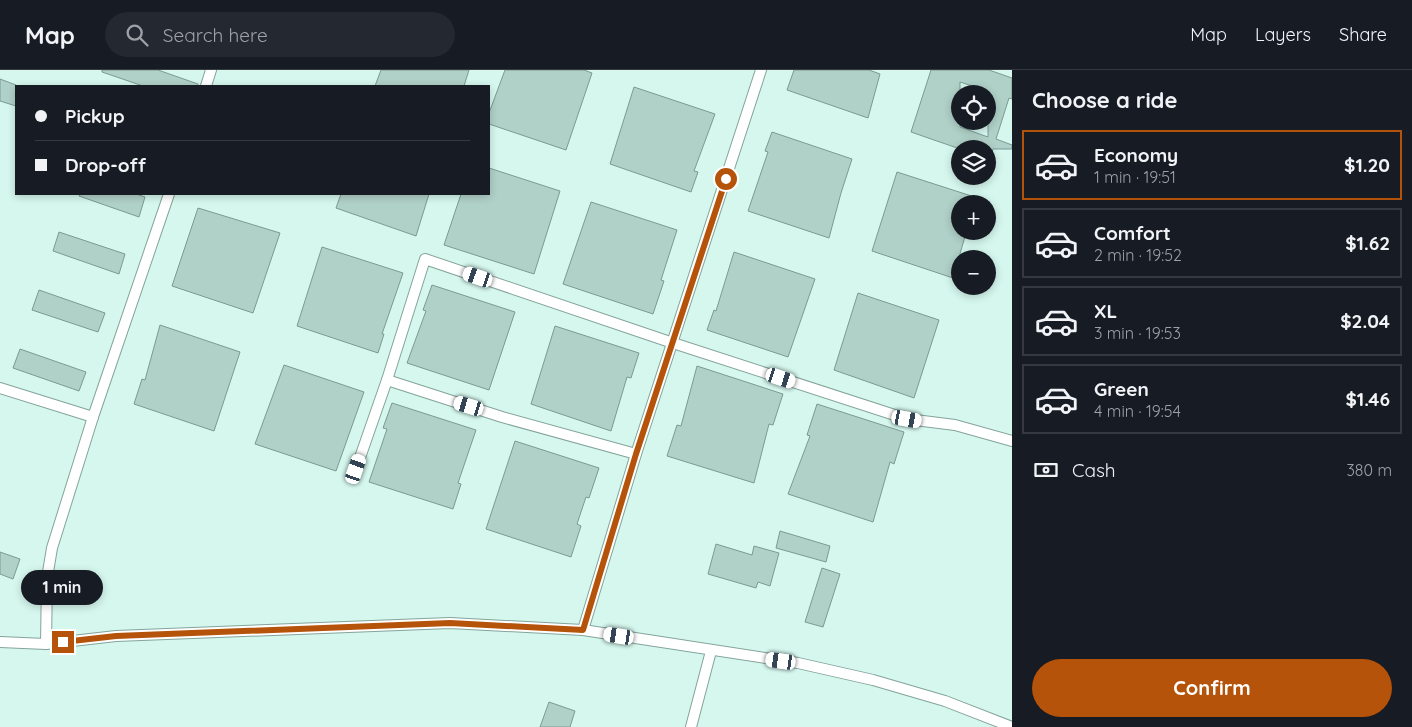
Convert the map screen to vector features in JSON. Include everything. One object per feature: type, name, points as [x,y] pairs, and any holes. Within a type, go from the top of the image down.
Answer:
[{"type":"lane","points":[[206,85],[211,70]]},
{"type":"lane","points":[[583,630],[636,454],[761,70]]},
{"type":"lane","points":[[46,644],[47,578],[52,548],[93,417],[169,195]]},
{"type":"lane","points":[[356,469],[387,380],[425,258],[673,343],[907,419],[955,425],[1012,441]]},
{"type":"lane","points":[[387,380],[502,417],[636,454]]},
{"type":"lane","points":[[0,388],[93,417]]},
{"type":"lane","points":[[0,642],[46,644],[116,636],[450,623],[583,630],[798,664],[873,680],[945,701],[1012,727]]},
{"type":"lane","points":[[691,727],[711,651]]},
{"type":"building","points":[[102,70],[158,70],[198,85],[140,85],[102,72]]},
{"type":"building","points":[[381,70],[469,70],[464,85],[375,85]]},
{"type":"building","points":[[505,70],[584,70],[592,73],[566,150],[490,124],[490,110]]},
{"type":"building","points":[[794,70],[869,70],[880,74],[868,118],[787,90]]},
{"type":"building","points":[[931,70],[989,70],[1012,78],[1012,99],[1009,98],[996,139],[1012,145],[1012,149],[996,149],[996,140],[951,140],[951,146],[911,132]]},
{"type":"building","points":[[0,79],[16,85],[15,106],[0,101]]},
{"type":"building","points":[[634,87],[715,114],[694,171],[698,172],[691,192],[610,164]]},
{"type":"building","points":[[772,132],[852,159],[829,238],[748,211],[768,152],[765,151]]},
{"type":"building","points":[[490,168],[560,191],[534,274],[444,245],[461,195],[490,195]]},
{"type":"building","points":[[897,172],[968,195],[951,195],[951,240],[964,240],[961,250],[951,250],[951,277],[872,251]]},
{"type":"building","points":[[139,195],[145,197],[139,217],[79,196]]},
{"type":"building","points":[[341,195],[429,195],[416,236],[336,208]]},
{"type":"building","points":[[591,202],[677,230],[661,280],[664,281],[653,314],[563,284]]},
{"type":"building","points":[[198,208],[280,233],[253,313],[172,286]]},
{"type":"building","points":[[59,232],[125,254],[119,274],[53,251]]},
{"type":"building","points":[[322,247],[403,273],[382,334],[384,334],[378,353],[297,326]]},
{"type":"building","points":[[734,252],[815,279],[788,357],[707,330],[714,310],[716,311]]},
{"type":"building","points":[[432,285],[515,312],[489,390],[407,363],[426,311],[423,310]]},
{"type":"building","points":[[39,290],[105,313],[98,332],[32,310]]},
{"type":"building","points":[[858,293],[939,320],[914,398],[834,370]]},
{"type":"building","points":[[160,325],[240,352],[214,431],[134,404],[142,379],[145,380]]},
{"type":"building","points":[[555,326],[639,353],[631,378],[627,377],[611,431],[531,404]]},
{"type":"building","points":[[20,349],[86,372],[79,391],[13,368]]},
{"type":"building","points":[[284,365],[364,392],[336,471],[255,444]]},
{"type":"building","points":[[697,366],[783,394],[773,425],[769,424],[754,483],[667,456],[677,425],[681,426]]},
{"type":"building","points":[[392,403],[476,430],[458,483],[461,484],[453,509],[369,482],[387,429],[383,428]]},
{"type":"building","points":[[817,404],[904,432],[894,464],[890,462],[873,522],[788,494],[810,436],[807,435]]},
{"type":"building","points":[[515,441],[599,468],[589,498],[586,497],[577,524],[581,526],[571,557],[486,529]]},
{"type":"building","points":[[780,531],[830,546],[826,562],[776,548]]},
{"type":"building","points":[[716,544],[752,555],[754,546],[779,553],[770,586],[758,582],[756,588],[708,574]]},
{"type":"building","points":[[0,552],[20,559],[13,579],[0,574]]},
{"type":"building","points":[[822,568],[840,574],[823,627],[805,622]]},
{"type":"building","points":[[549,702],[575,711],[570,727],[540,727]]},
{"type":"route","points":[[63,642],[116,636],[450,623],[583,630],[636,454],[726,179]]}]
